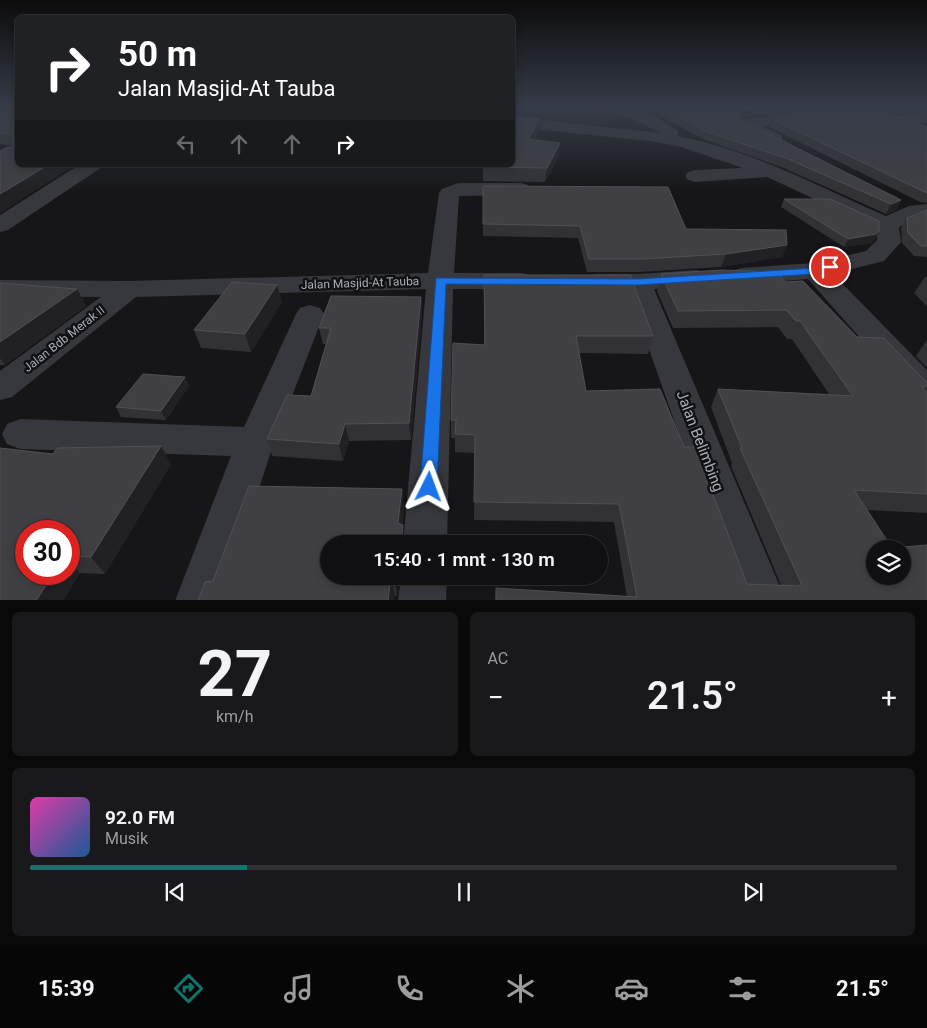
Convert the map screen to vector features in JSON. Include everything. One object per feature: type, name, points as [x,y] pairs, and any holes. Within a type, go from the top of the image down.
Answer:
[{"type":"street","points":[[569,282],[638,282],[815,271],[875,256],[890,242],[889,230],[886,224],[771,172],[681,142],[639,135]]},
{"type":"street","points":[[672,135],[681,142]]},
{"type":"street","points":[[766,135],[786,145]]},
{"type":"street","points":[[0,225],[89,167]]},
{"type":"street","points":[[695,176],[771,172]]},
{"type":"street","points":[[426,535],[440,281],[449,193],[458,189],[472,188],[538,189]]},
{"type":"street","points":[[886,224],[914,208]]},
{"type":"street","points":[[815,271],[927,391]]},
{"type":"street","name":"Jalan Masjid-At Tauba","points":[[0,288],[129,289],[440,281],[539,281]]},
{"type":"street","name":"Jalan Belimbing","points":[[638,282],[762,600]]},
{"type":"street","name":"Jalan Bdb Merak II","points":[[0,388],[129,289]]},
{"type":"street","points":[[199,600],[255,442],[310,314]]},
{"type":"street","points":[[20,434],[255,442]]},
{"type":"street","points":[[422,600],[423,585]]},
{"type":"building","points":[[13,135],[15,135],[15,167],[45,167],[0,194],[0,151],[13,147]]},
{"type":"building","points":[[515,135],[531,135],[528,139],[560,143],[547,168],[483,167],[515,167]]},
{"type":"building","points":[[717,135],[771,135],[901,200],[891,204],[788,159]]},
{"type":"building","points":[[806,135],[927,135],[927,193]]},
{"type":"building","points":[[483,186],[668,187],[686,229],[786,230],[787,245],[726,254],[641,259],[589,259],[580,226],[483,224]]},
{"type":"building","points":[[784,199],[830,199],[879,221],[879,231],[876,234],[848,239]]},
{"type":"building","points":[[927,210],[927,246],[921,246],[908,233],[907,218]]},
{"type":"building","points":[[721,270],[777,272],[785,282],[803,281],[857,337],[884,338],[927,383],[927,387],[921,386],[927,393],[927,494],[854,490],[887,540],[866,540],[866,585],[911,585],[911,546],[927,545],[927,600],[496,600],[496,588],[637,597],[619,504],[474,502],[475,435],[455,434],[456,420],[451,420],[453,343],[485,345],[484,275],[630,275],[653,336],[576,336],[586,391],[660,389],[684,447],[695,447],[747,584],[799,586],[801,583],[740,448],[742,448],[718,389],[853,396],[800,321],[796,321],[786,310],[678,311],[661,274]]},
{"type":"building","points":[[232,282],[277,285],[245,334],[194,330]]},
{"type":"building","points":[[0,283],[77,289],[0,342]]},
{"type":"building","points":[[331,296],[421,297],[409,423],[345,424],[339,444],[267,439],[287,395],[311,396],[331,328],[319,328]]},
{"type":"building","points":[[143,374],[185,377],[161,411],[116,407]]},
{"type":"building","points":[[161,446],[91,557],[80,556],[80,520],[15,520],[15,585],[46,585],[37,600],[0,600],[0,448],[53,454],[57,448]]},
{"type":"building","points":[[249,486],[402,489],[398,523],[403,525],[402,535],[320,535],[320,585],[390,585],[388,600],[198,600],[205,582],[213,581]]},
{"type":"route","points":[[429,487],[440,281],[638,282],[815,271],[830,267]]}]
